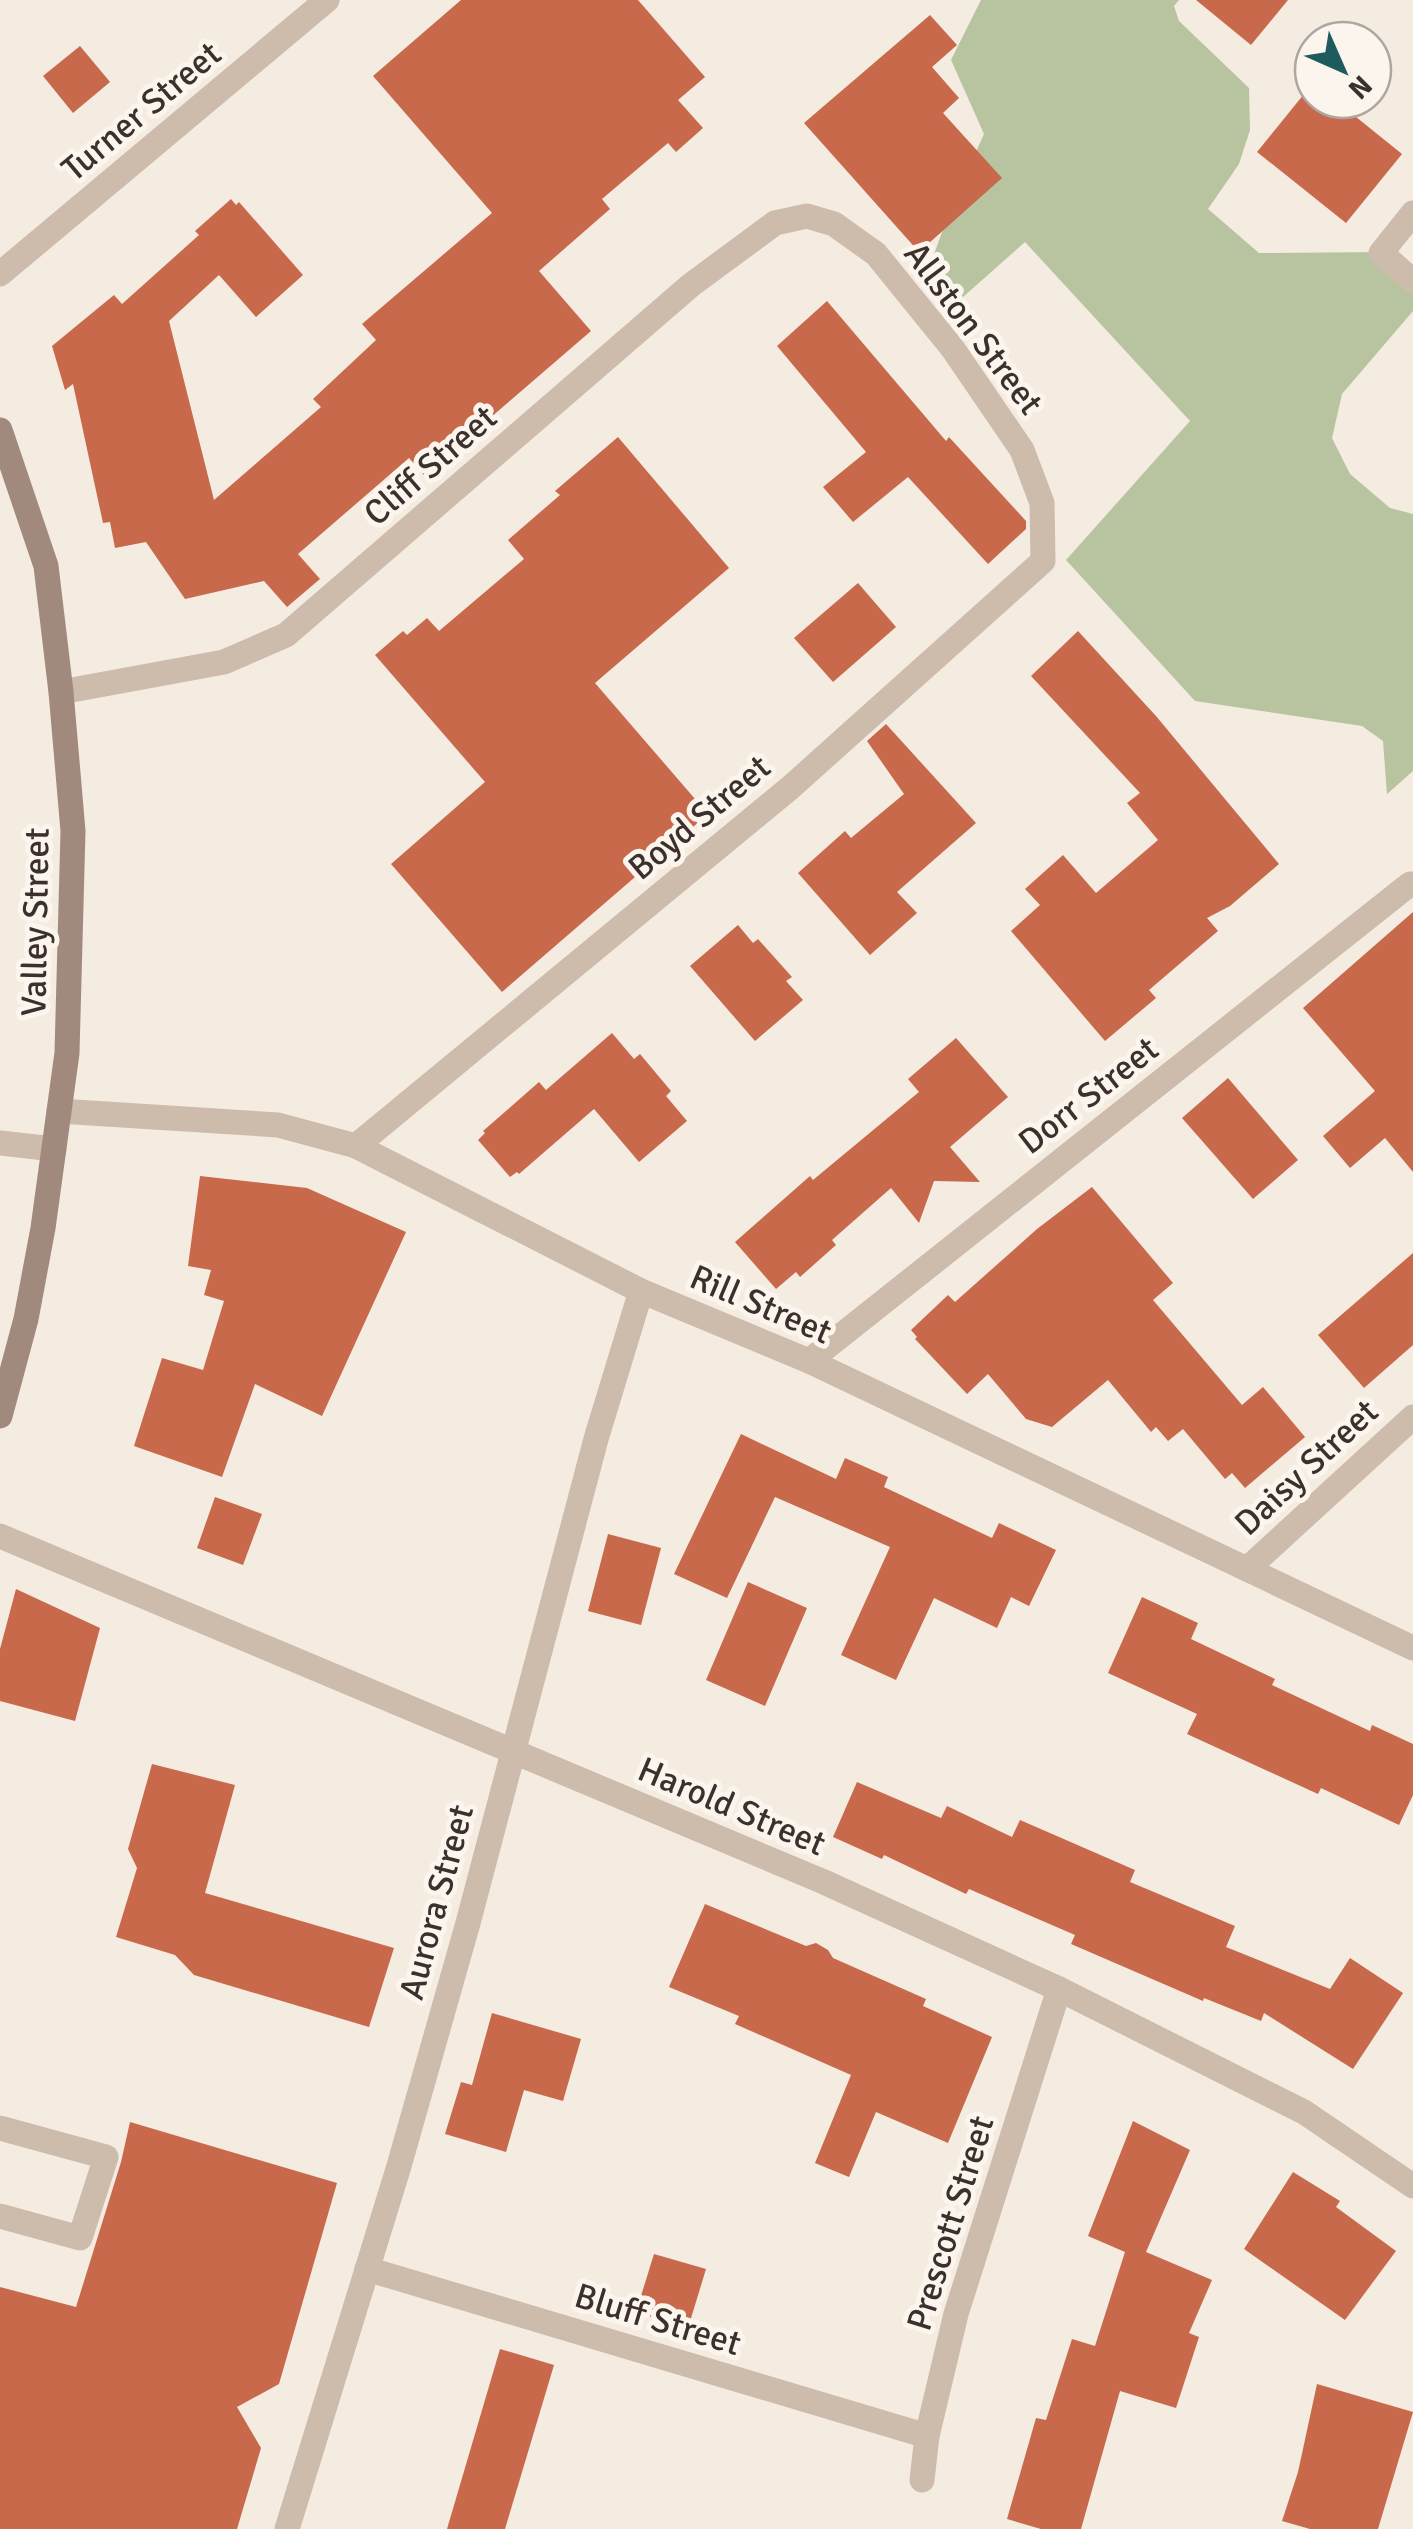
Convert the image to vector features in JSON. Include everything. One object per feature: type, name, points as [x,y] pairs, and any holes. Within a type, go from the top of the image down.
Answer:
[{"type":"main road","name":"Valley Street","points":[[0,430],[46,566],[62,692],[73,831],[70,1014],[54,1149],[26,1319],[0,1416]]},
{"type":"street","name":"Turner Street","points":[[0,274],[326,0]]},
{"type":"street","points":[[1403,274],[1381,253],[1413,213]]},
{"type":"street","name":"Allston Street","points":[[808,216],[834,224],[876,254],[942,335],[1022,450],[1044,517]]},
{"type":"street","name":"Cliff Street","points":[[62,692],[224,662],[286,635],[691,286],[775,223],[808,216]]},
{"type":"street","name":"Boyd Street","points":[[356,1146],[790,788],[978,623],[1043,561],[1044,517]]},
{"type":"street","name":"Dorr Street","points":[[809,1361],[1410,884]]},
{"type":"street","name":"Rill Street","points":[[58,1111],[278,1125],[356,1146],[641,1291],[809,1361],[1413,1648]]},
{"type":"street","points":[[0,1144],[54,1149]]},
{"type":"street","name":"Aurora Street","points":[[287,2529],[463,1942],[560,1570],[641,1291]]},
{"type":"street","name":"Daisy Street","points":[[1247,1569],[1413,1418]]},
{"type":"street","name":"Harold Street","points":[[0,1536],[824,1882],[1059,1989],[1304,2112],[1413,2186]]},
{"type":"street","name":"Prescott Street","points":[[922,2480],[927,2436],[956,2314],[1059,1989]]},
{"type":"street","points":[[0,2128],[106,2157],[80,2238],[0,2216]]},
{"type":"street","name":"Bluff Street","points":[[367,2269],[927,2436]]},
{"type":"green space","points":[[981,0],[1179,0],[1174,6],[1179,21],[1249,88],[1250,130],[1239,164],[1208,209],[1259,253],[1386,252],[1413,284],[1413,311],[1342,394],[1332,438],[1350,474],[1390,508],[1413,514],[1413,771],[1387,794],[1383,741],[1362,726],[1195,701],[1066,560],[1190,421],[1025,242],[954,305],[930,265],[984,134],[951,60]]},
{"type":"building","points":[[461,0],[638,0],[705,77],[678,100],[703,128],[676,152],[668,143],[602,199],[610,209],[539,271],[591,331],[424,475],[409,458],[298,554],[320,579],[287,607],[264,581],[185,599],[146,542],[115,548],[110,522],[103,523],[73,384],[65,390],[52,346],[114,295],[122,304],[199,235],[195,231],[231,199],[236,205],[239,202],[303,275],[256,317],[219,275],[169,321],[214,500],[321,407],[313,399],[376,340],[362,324],[492,213],[373,76]]},
{"type":"building","points":[[1196,0],[1288,0],[1251,45]]},
{"type":"building","points":[[930,15],[957,45],[932,67],[959,98],[943,113],[1002,178],[919,252],[804,123]]},
{"type":"building","points":[[80,46],[110,82],[73,113],[43,76]]},
{"type":"building","points":[[1293,108],[1293,120],[1360,120],[1402,154],[1346,223],[1257,152]]},
{"type":"building","points":[[827,301],[946,441],[949,437],[1026,521],[1026,529],[988,564],[908,477],[853,522],[823,487],[866,452],[777,346]]},
{"type":"building","points":[[618,437],[729,568],[595,683],[708,814],[502,992],[391,864],[485,782],[375,655],[403,631],[407,635],[427,618],[439,631],[524,559],[508,540],[560,495],[555,491]]},
{"type":"building","points":[[858,583],[896,627],[833,682],[794,638]]},
{"type":"building","points":[[1078,631],[1156,716],[1279,864],[1230,906],[1207,918],[1218,931],[1149,990],[1156,998],[1105,1041],[1011,931],[1040,905],[1025,889],[1063,855],[1096,893],[1158,840],[1127,803],[1140,793],[1031,676]]},
{"type":"building","points":[[886,724],[976,823],[897,892],[917,913],[870,955],[798,873],[845,831],[851,838],[904,794],[867,741]]},
{"type":"building","points":[[1413,912],[1413,1172],[1385,1138],[1350,1168],[1323,1136],[1375,1091],[1303,1008]]},
{"type":"building","points":[[738,925],[753,943],[758,939],[792,977],[786,981],[803,1000],[755,1041],[690,966]]},
{"type":"building","points":[[612,1033],[634,1059],[640,1054],[671,1091],[666,1096],[687,1121],[639,1162],[594,1109],[519,1174],[510,1177],[478,1140],[483,1131],[539,1082],[546,1090]]},
{"type":"building","points":[[956,1038],[1008,1097],[950,1147],[980,1182],[934,1181],[919,1223],[891,1188],[832,1240],[836,1245],[800,1277],[796,1272],[776,1289],[735,1242],[810,1176],[813,1180],[919,1092],[908,1079]]},
{"type":"building","points":[[1228,1078],[1298,1160],[1253,1199],[1182,1118]]},
{"type":"building","points":[[200,1176],[307,1188],[406,1232],[322,1416],[255,1384],[222,1477],[134,1446],[162,1358],[203,1370],[224,1301],[204,1295],[211,1270],[188,1266]]},
{"type":"building","points":[[1092,1187],[1173,1283],[1153,1300],[1242,1405],[1263,1387],[1305,1437],[1245,1488],[1232,1473],[1225,1479],[1183,1429],[1168,1441],[1156,1427],[1151,1432],[1108,1380],[1052,1427],[1026,1419],[988,1374],[967,1394],[915,1339],[911,1330],[948,1295],[955,1302],[1037,1229]]},
{"type":"building","points":[[1413,1253],[1413,1345],[1364,1388],[1318,1335]]},
{"type":"building","points":[[741,1434],[836,1479],[845,1458],[888,1477],[884,1487],[992,1538],[999,1523],[1056,1550],[1029,1606],[1011,1597],[997,1628],[934,1598],[896,1680],[841,1655],[890,1547],[775,1497],[727,1598],[674,1574]]},
{"type":"building","points":[[215,1497],[262,1514],[243,1565],[197,1548]]},
{"type":"building","points":[[608,1534],[661,1548],[641,1625],[588,1611]]},
{"type":"building","points":[[748,1582],[807,1608],[765,1706],[706,1680]]},
{"type":"building","points":[[16,1589],[100,1628],[75,1721],[0,1701],[0,1649]]},
{"type":"building","points":[[1142,1597],[1198,1623],[1191,1639],[1275,1679],[1272,1685],[1370,1731],[1372,1725],[1413,1744],[1413,1795],[1399,1825],[1321,1788],[1318,1794],[1187,1734],[1197,1714],[1108,1673]]},
{"type":"building","points":[[152,1764],[235,1785],[205,1893],[394,1948],[369,2027],[194,1975],[175,1955],[116,1937],[137,1868],[128,1849]]},
{"type":"building","points":[[857,1782],[941,1818],[947,1806],[1012,1837],[1020,1820],[1135,1870],[1130,1882],[1235,1926],[1226,1947],[1330,1989],[1350,1958],[1403,1993],[1353,2069],[1264,2013],[1261,2021],[1204,1998],[1203,2001],[1071,1944],[1075,1935],[833,1837]]},
{"type":"building","points":[[705,1904],[806,1946],[816,1943],[833,1958],[926,1999],[923,2006],[992,2037],[948,2143],[876,2112],[849,2177],[815,2163],[851,2075],[735,2024],[739,2016],[669,1987]]},
{"type":"building","points":[[492,2013],[581,2039],[563,2101],[524,2090],[506,2152],[445,2134],[461,2082],[472,2085]]},
{"type":"building","points":[[1133,2121],[1190,2150],[1146,2252],[1212,2280],[1189,2333],[1199,2337],[1176,2408],[1120,2391],[1081,2529],[1041,2529],[1007,2519],[1036,2418],[1046,2420],[1072,2339],[1095,2346],[1125,2252],[1088,2236]]},
{"type":"building","points":[[130,2122],[337,2183],[279,2384],[237,2407],[261,2448],[237,2529],[0,2529],[0,2287],[76,2307]]},
{"type":"building","points":[[1293,2172],[1340,2201],[1336,2207],[1396,2251],[1345,2320],[1244,2249]]},
{"type":"building","points":[[654,2254],[706,2269],[688,2328],[636,2312]]},
{"type":"building","points":[[500,2349],[554,2365],[505,2529],[447,2529]]},
{"type":"building","points":[[1317,2384],[1413,2412],[1378,2529],[1310,2529],[1282,2521],[1298,2472]]}]
